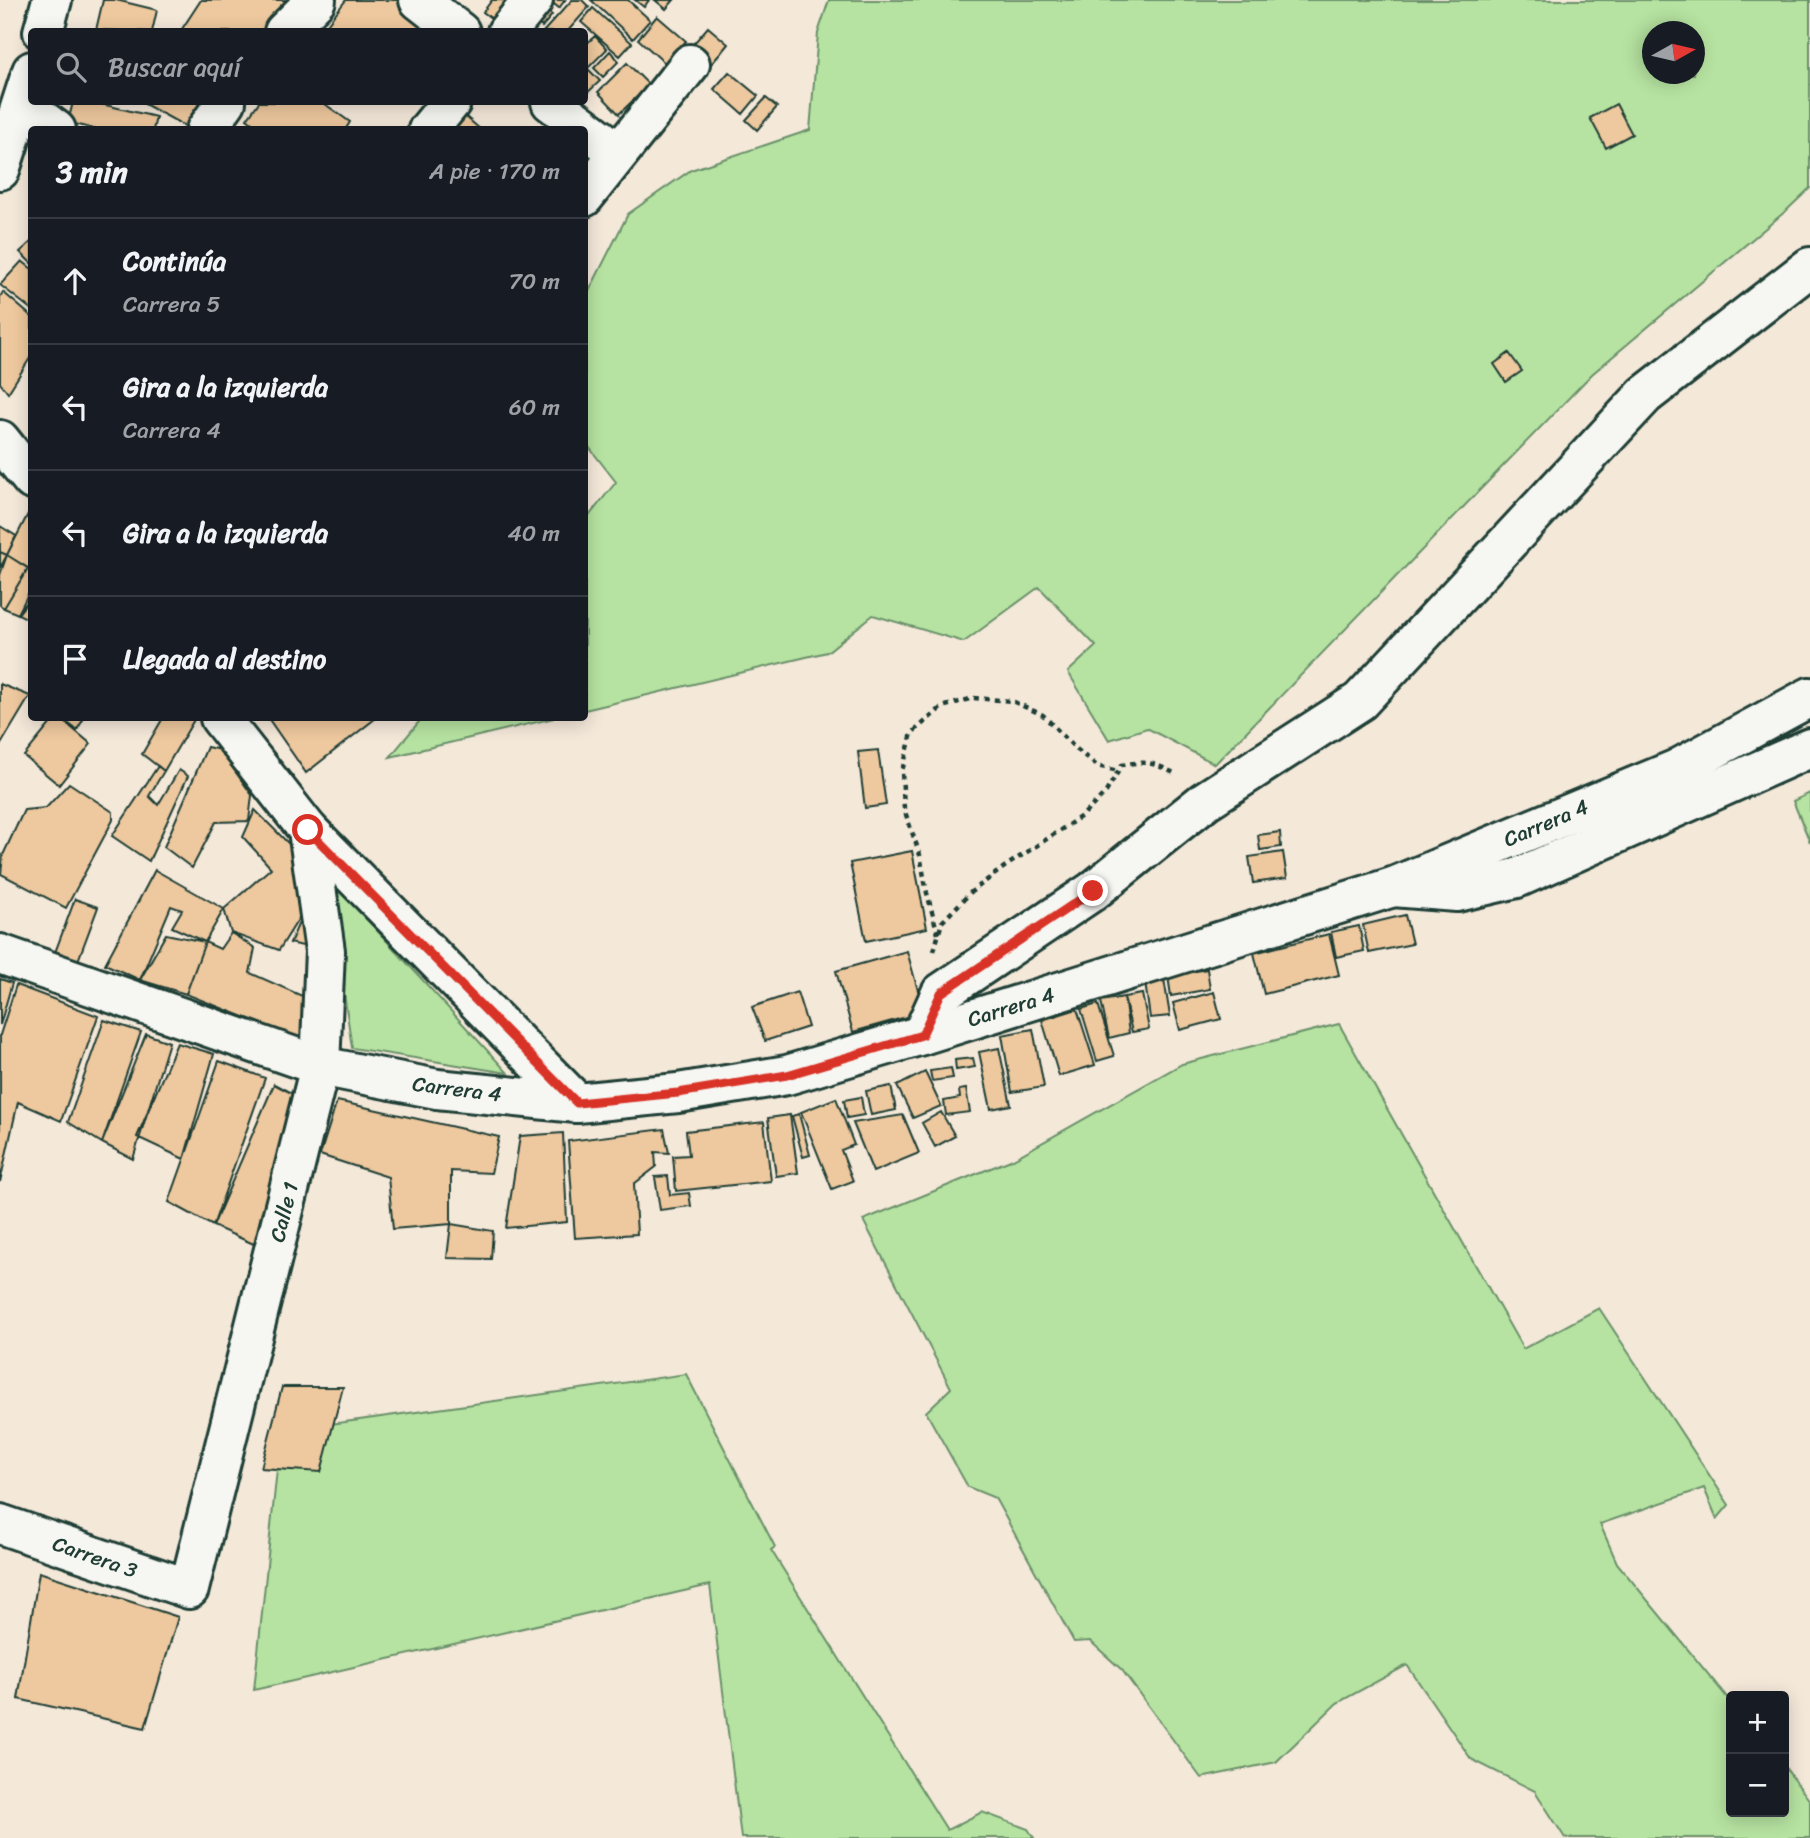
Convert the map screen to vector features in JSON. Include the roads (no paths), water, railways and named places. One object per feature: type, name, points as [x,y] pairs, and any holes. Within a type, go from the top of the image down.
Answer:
[{"type":"street","points":[[44,28],[52,0]]},
{"type":"street","points":[[288,28],[316,0]]},
{"type":"street","points":[[419,0],[455,28]]},
{"type":"street","points":[[510,28],[533,0]]},
{"type":"street","points":[[588,192],[690,64]]},
{"type":"street","points":[[0,170],[27,88]]},
{"type":"street","points":[[39,105],[53,126]]},
{"type":"street","points":[[209,126],[224,105]]},
{"type":"street","points":[[431,126],[449,105]]},
{"type":"street","points":[[555,105],[583,126]]},
{"type":"street","points":[[588,130],[619,153]]},
{"type":"street","points":[[922,1035],[941,993],[1093,891],[1205,801],[1360,701],[1645,396],[1810,267]]},
{"type":"street","points":[[0,440],[28,475]]},
{"type":"street","name":"Carrera 4","points":[[0,954],[320,1066],[437,1089],[577,1103],[678,1093],[787,1075],[1393,887],[1677,769],[1810,696]]},
{"type":"street","points":[[222,721],[308,830],[577,1103]]},
{"type":"street","points":[[1393,887],[1457,892],[1517,878],[1810,748]]},
{"type":"street","name":"Calle 1","points":[[189,1589],[320,1066],[326,951],[308,830]]},
{"type":"street","name":"Carrera 3","points":[[0,1524],[189,1589]]}]
